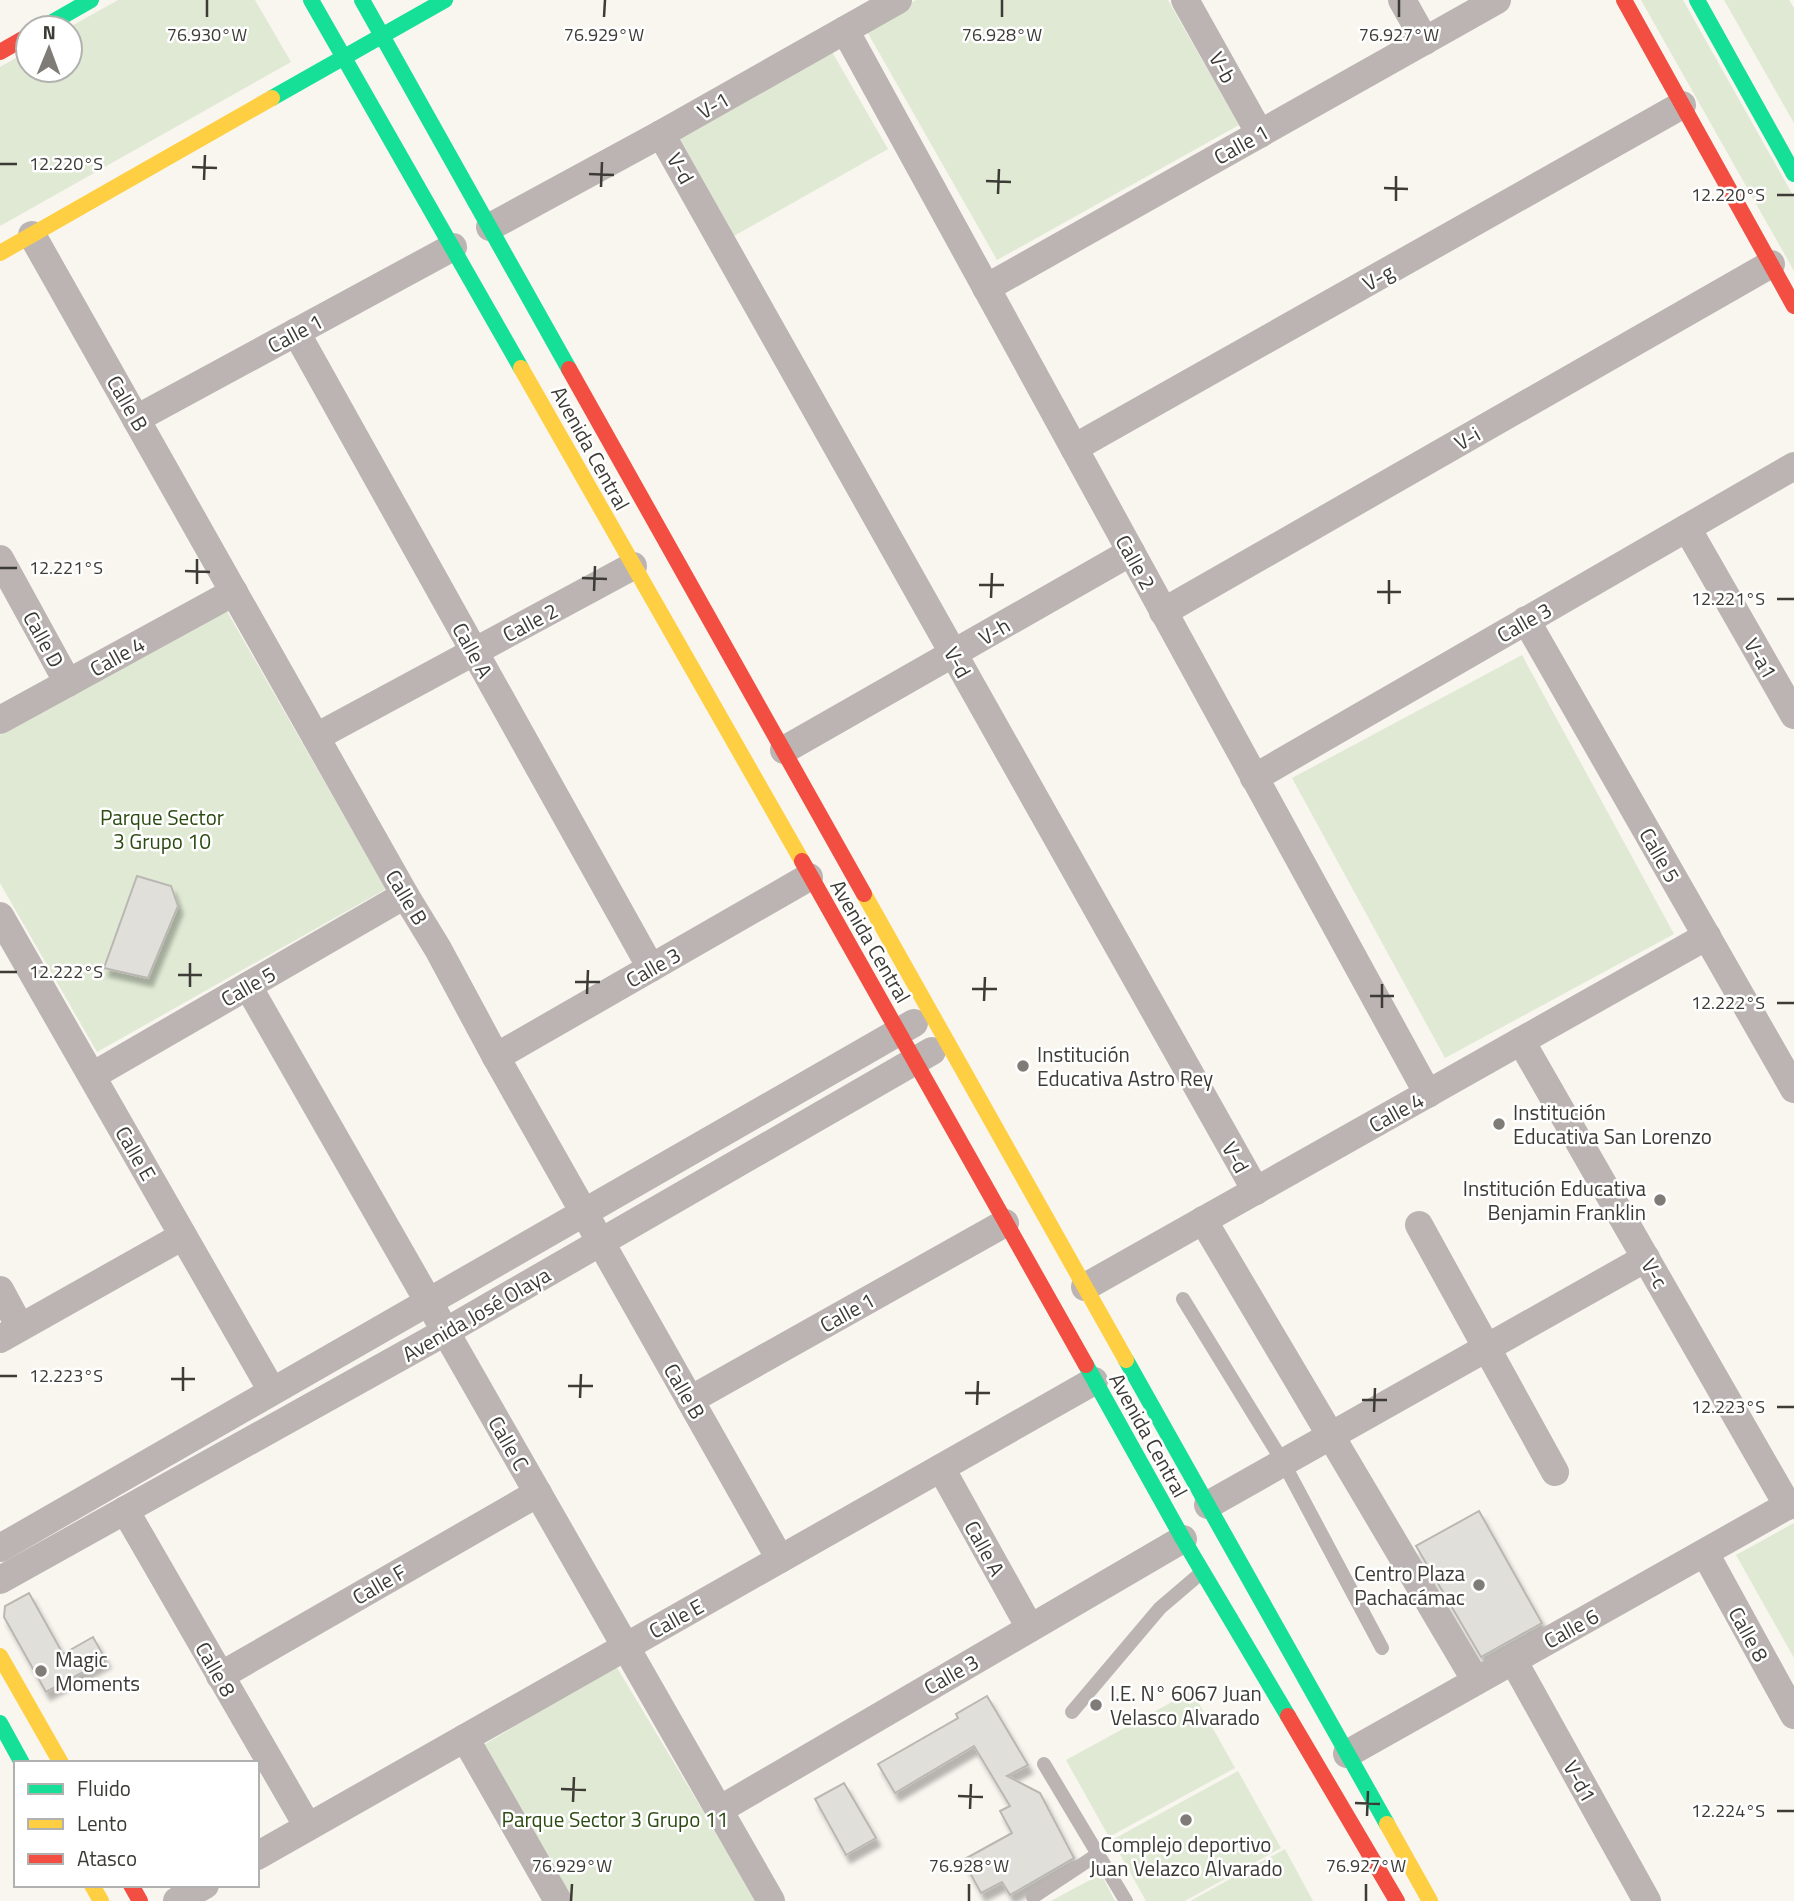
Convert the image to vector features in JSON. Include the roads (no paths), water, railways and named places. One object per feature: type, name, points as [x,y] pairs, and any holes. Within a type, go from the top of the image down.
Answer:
[{"type":"street","points":[[66,14],[91,0]]},
{"type":"street","name":"Avenida Central","points":[[312,0],[915,1060],[1183,1539],[1397,1901]]},
{"type":"street","name":"Avenida Central","points":[[362,0],[1430,1901]]},
{"type":"street","points":[[0,253],[444,0]]},
{"type":"street","name":"V-1","points":[[490,227],[898,0]]},
{"type":"street","name":"V-b","points":[[1185,0],[1260,134]]},
{"type":"street","points":[[1402,0],[1425,41]]},
{"type":"street","name":"Calle 1","points":[[986,288],[1497,0]]},
{"type":"street","points":[[1623,0],[1794,306]]},
{"type":"street","points":[[1696,0],[1794,174]]},
{"type":"street","name":"Calle 2","points":[[845,30],[1428,1094]]},
{"type":"street","name":"V-g","points":[[1074,448],[1682,105]]},
{"type":"street","name":"V-d","points":[[661,134],[1256,1191]]},
{"type":"street","name":"Calle B","points":[[32,235],[438,949],[496,1057],[780,1559]]},
{"type":"street","name":"Calle 1","points":[[136,419],[453,247]]},
{"type":"street","name":"V-i","points":[[1163,612],[1771,264]]},
{"type":"street","name":"Calle A","points":[[296,332],[651,968]]},
{"type":"street","name":"Calle 3","points":[[1254,778],[1794,466]]},
{"type":"street","name":"V-a1","points":[[1687,528],[1794,715]]},
{"type":"street","name":"V-h","points":[[784,751],[1131,552]]},
{"type":"street","name":"Calle D","points":[[0,559],[68,683]]},
{"type":"street","name":"Calle 2","points":[[316,737],[633,566]]},
{"type":"street","name":"Calle 4","points":[[0,720],[234,592]]},
{"type":"street","name":"Calle 5","points":[[1526,621],[1794,1089]]},
{"type":"street","name":"Calle 3","points":[[496,1057],[809,877]]},
{"type":"street","name":"Calle 5","points":[[92,1076],[405,895]]},
{"type":"street","name":"Calle E","points":[[1,920],[272,1391]]},
{"type":"street","name":"Calle 4","points":[[1086,1287],[1707,936]]},
{"type":"street","name":"Calle C","points":[[248,986],[771,1901]]},
{"type":"street","name":"Avenida José Olaya","points":[[0,1548],[932,1013]]},
{"type":"street","name":"V-c","points":[[1521,1041],[1791,1504]]},
{"type":"street","name":"Avenida José Olaya","points":[[0,1580],[445,1332],[948,1042]]},
{"type":"street","points":[[1203,1220],[1476,1681]]},
{"type":"street","name":"Calle 1","points":[[690,1400],[1005,1223]]},
{"type":"street","points":[[1419,1225],[1555,1472]]},
{"type":"street","points":[[0,1290],[10,1333],[183,1236]]},
{"type":"street","points":[[1208,1505],[1646,1258]]},
{"type":"street","name":"Calle E","points":[[259,1855],[1094,1381]]},
{"type":"street","name":"Calle A","points":[[941,1468],[1030,1628]]},
{"type":"street","name":"Calle F","points":[[220,1676],[538,1493]]},
{"type":"street","name":"Calle 6","points":[[1348,1754],[1791,1504]]},
{"type":"street","name":"Calle 8","points":[[125,1510],[308,1827]]},
{"type":"street","name":"Calle 3","points":[[719,1810],[1183,1539]]},
{"type":"street","name":"Calle 8","points":[[1704,1553],[1794,1715]]},
{"type":"street","points":[[0,1656],[60,1761]]},
{"type":"street","name":"V-d1","points":[[1513,1660],[1647,1901]]},
{"type":"street","points":[[0,1723],[21,1761]]},
{"type":"street","points":[[465,1738],[553,1900]]},
{"type":"street","points":[[177,1901],[202,1887]]},
{"type":"lane","points":[[1183,1299],[1283,1462],[1381,1648]]},
{"type":"lane","points":[[1072,1712],[1160,1608],[1202,1572]]},
{"type":"lane","points":[[1044,1764],[1126,1901]]},
{"type":"lane","points":[[1033,1897],[1098,1854]]},
{"type":"place","name":"Institución Educativa Astro Rey","points":[[1023,1066]]},
{"type":"place","name":"Institución Educativa San Lorenzo","points":[[1499,1124]]},
{"type":"place","name":"Institución Educativa Benjamin Franklin","points":[[1660,1200]]},
{"type":"place","name":"Centro Plaza Pachacámac","points":[[1479,1585]]},
{"type":"place","name":"Magic Moments","points":[[41,1671]]},
{"type":"place","name":"I.E. N° 6067 Juan Velasco Alvarado","points":[[1096,1705]]},
{"type":"place","name":"Complejo deportivo Juan Velazco Alvarado","points":[[1186,1820]]},
{"type":"park label","name":"Parque Sector 3 Grupo 10","points":[[162,829]]},
{"type":"park label","name":"Parque Sector 3 Grupo 11","points":[[615,1819]]}]
